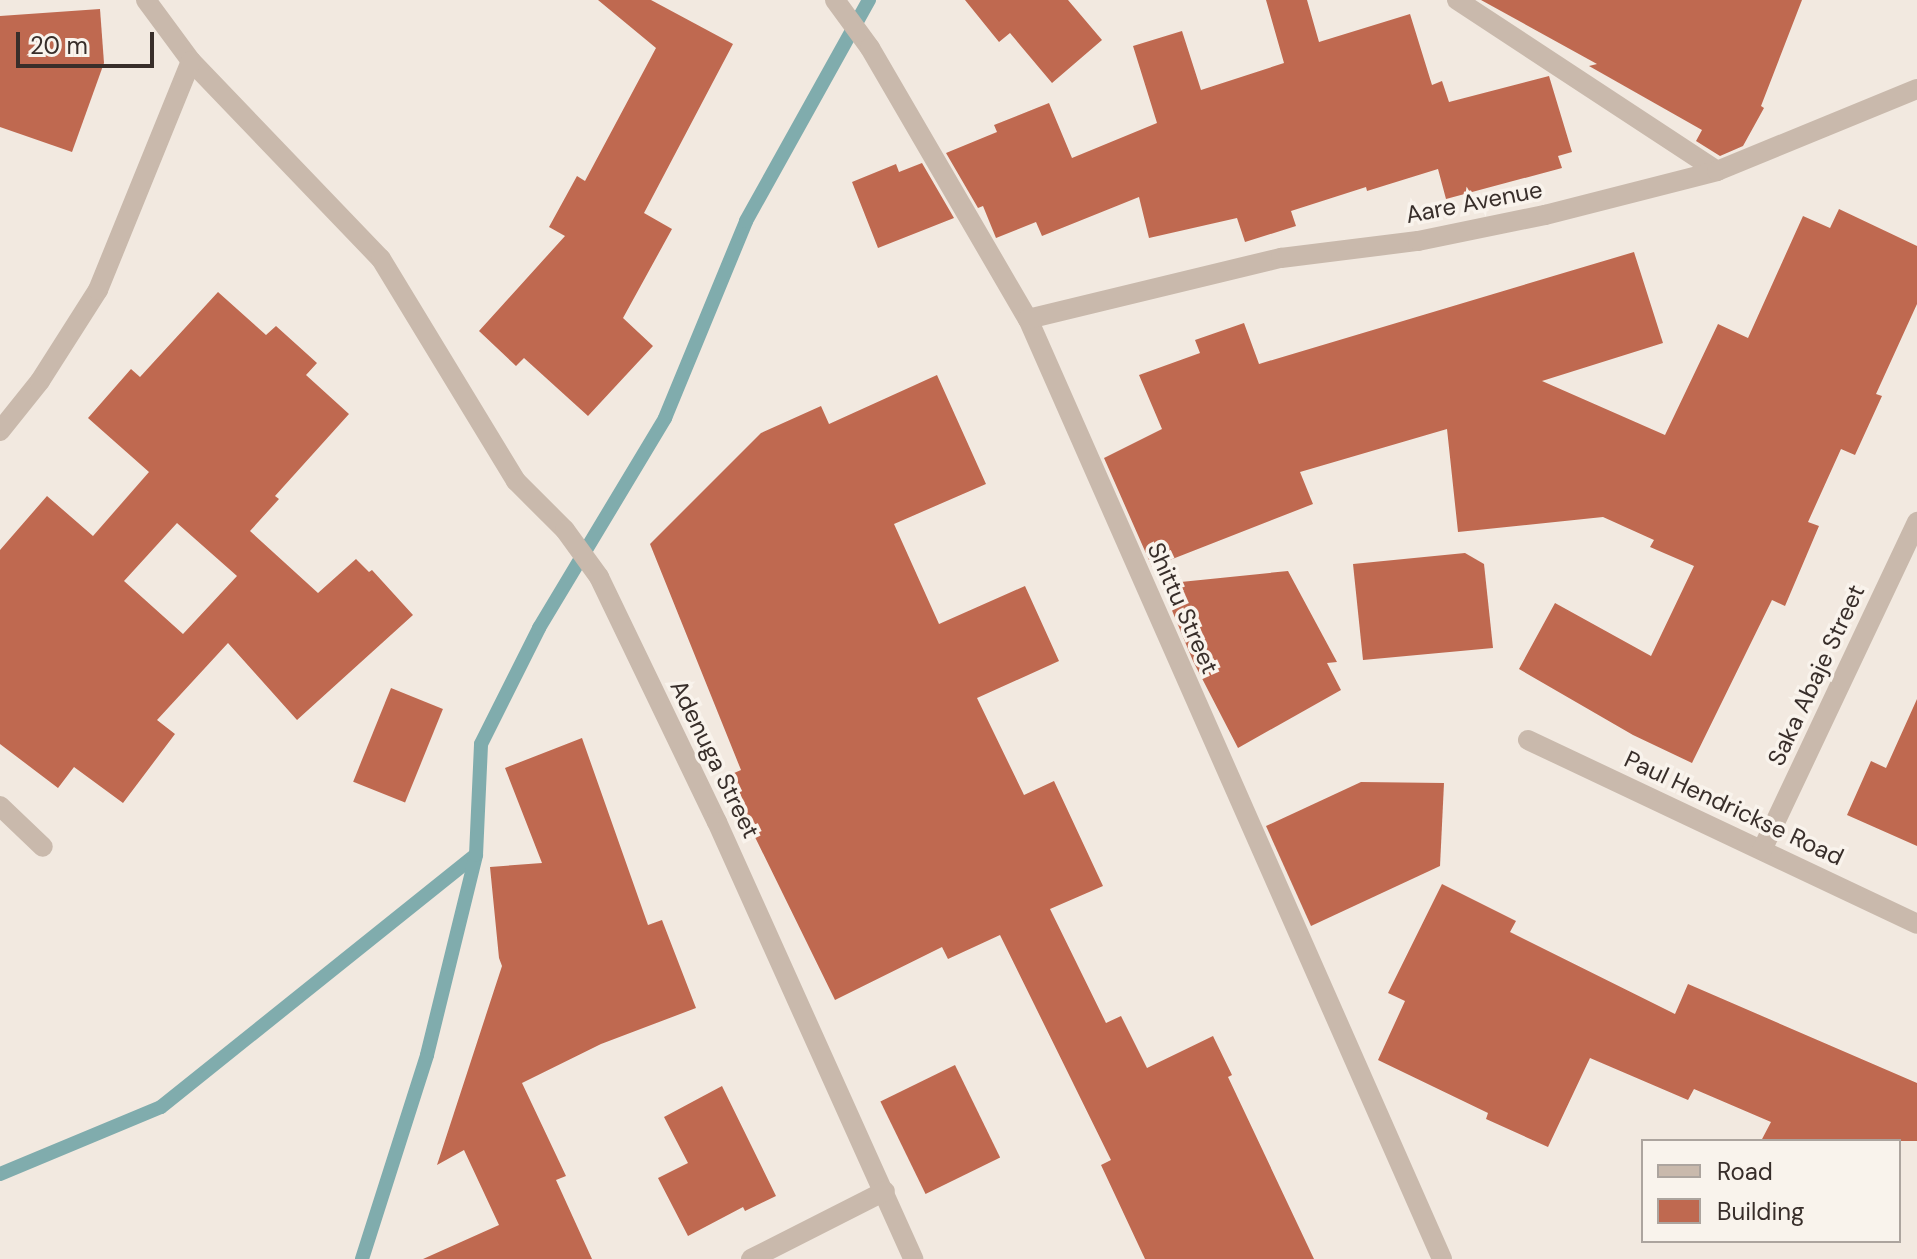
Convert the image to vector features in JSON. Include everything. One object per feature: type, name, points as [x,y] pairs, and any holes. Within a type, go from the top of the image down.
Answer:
[{"type":"street","name":"Adenuga Street","points":[[146,0],[191,61],[381,259],[516,481],[565,530],[599,577],[717,822],[913,1259]]},
{"type":"street","name":"Shittu Street","points":[[835,0],[870,48],[1028,319],[1442,1259]]},
{"type":"street","points":[[1457,0],[1717,171]]},
{"type":"street","points":[[0,431],[40,381],[98,290],[191,61]]},
{"type":"street","name":"Aare Avenue","points":[[1028,319],[1281,258],[1418,241],[1531,218],[1717,171],[1917,89]]},
{"type":"street","name":"Saka Abaje Street","points":[[1762,850],[1917,522]]},
{"type":"street","name":"Paul Hendrickse Road","points":[[1528,740],[1917,924]]},
{"type":"street","points":[[0,806],[43,847]]},
{"type":"street","points":[[751,1259],[885,1191]]},
{"type":"building","points":[[598,0],[651,0],[733,44],[644,213],[672,229],[623,318],[653,346],[588,416],[524,358],[516,366],[479,331],[565,236],[549,227],[577,176],[585,181],[656,48]]},
{"type":"building","points":[[965,0],[1068,0],[1102,40],[1052,83],[1010,33],[999,42]]},
{"type":"building","points":[[1266,0],[1307,0],[1319,42],[1410,14],[1432,85],[1442,81],[1449,102],[1549,76],[1572,152],[1558,156],[1562,168],[1446,199],[1438,169],[1367,191],[1366,187],[1291,211],[1296,226],[1245,242],[1237,218],[1149,238],[1139,197],[1042,236],[1036,222],[996,238],[983,206],[978,208],[946,153],[997,132],[994,125],[1049,103],[1072,158],[1157,123],[1133,46],[1182,31],[1201,90],[1284,63]]},
{"type":"building","points":[[1481,0],[1802,0],[1761,106],[1764,108],[1743,146],[1720,156],[1696,141],[1702,130],[1589,66],[1597,64]]},
{"type":"building","points":[[100,9],[104,63],[72,152],[0,127],[0,16]]},
{"type":"building","points":[[922,163],[954,218],[878,248],[852,182],[896,164],[899,172]]},
{"type":"building","points":[[1839,209],[1917,246],[1917,304],[1876,394],[1882,396],[1855,455],[1841,449],[1808,522],[1819,526],[1785,606],[1772,600],[1692,763],[1633,735],[1519,669],[1555,603],[1651,656],[1694,566],[1650,547],[1654,540],[1603,517],[1458,532],[1447,429],[1300,472],[1313,504],[1152,567],[1104,458],[1162,429],[1139,375],[1200,353],[1195,340],[1244,323],[1259,364],[1634,252],[1663,343],[1542,381],[1665,435],[1718,324],[1748,338],[1803,216],[1830,228]]},
{"type":"building","points":[[218,292],[266,335],[276,326],[317,363],[306,375],[349,414],[275,496],[279,499],[250,531],[318,593],[356,559],[369,572],[372,570],[413,615],[297,720],[228,643],[157,720],[175,734],[123,803],[74,767],[58,788],[0,744],[0,550],[47,496],[93,536],[149,472],[88,418],[131,369],[140,377]],"holes":[[[177,523],[237,576],[183,634],[124,581]]]},
{"type":"building","points":[[937,375],[986,484],[894,524],[939,624],[1025,586],[1059,661],[977,698],[1024,795],[1054,781],[1103,886],[1050,909],[1106,1023],[1121,1016],[1147,1068],[1213,1036],[1232,1075],[1228,1077],[1314,1259],[1145,1259],[1101,1165],[1111,1160],[1000,935],[948,959],[942,947],[835,1000],[753,833],[744,837],[718,780],[741,770],[650,544],[761,433],[821,406],[829,424]]},
{"type":"building","points":[[1465,553],[1484,564],[1493,648],[1363,660],[1353,564]]},
{"type":"building","points":[[1288,571],[1337,662],[1327,663],[1341,690],[1238,748],[1193,661],[1161,584]]},
{"type":"building","points":[[391,688],[443,709],[405,803],[353,782]]},
{"type":"building","points":[[1917,699],[1917,846],[1847,815],[1871,761],[1886,768]]},
{"type":"building","points":[[582,738],[648,925],[662,920],[696,1008],[601,1044],[522,1083],[566,1176],[556,1180],[592,1259],[423,1259],[499,1225],[464,1150],[437,1165],[502,966],[490,867],[542,863],[505,768]]},
{"type":"building","points":[[1361,782],[1444,783],[1440,866],[1311,926],[1266,826]]},
{"type":"building","points":[[1442,884],[1516,921],[1510,932],[1675,1014],[1688,984],[1917,1083],[1917,1141],[1762,1139],[1771,1122],[1694,1089],[1688,1100],[1590,1058],[1548,1147],[1486,1119],[1488,1113],[1378,1060],[1405,1001],[1388,993]]},
{"type":"building","points":[[955,1065],[1000,1158],[926,1194],[880,1101]]},
{"type":"building","points":[[722,1086],[776,1196],[745,1211],[743,1207],[688,1236],[658,1178],[688,1163],[664,1117]]},
{"type":"waterway","points":[[362,1259],[427,1055],[476,855],[481,744],[539,628],[665,418],[746,221],[869,0]]},
{"type":"waterway","points":[[0,1174],[161,1107],[476,855]]}]
